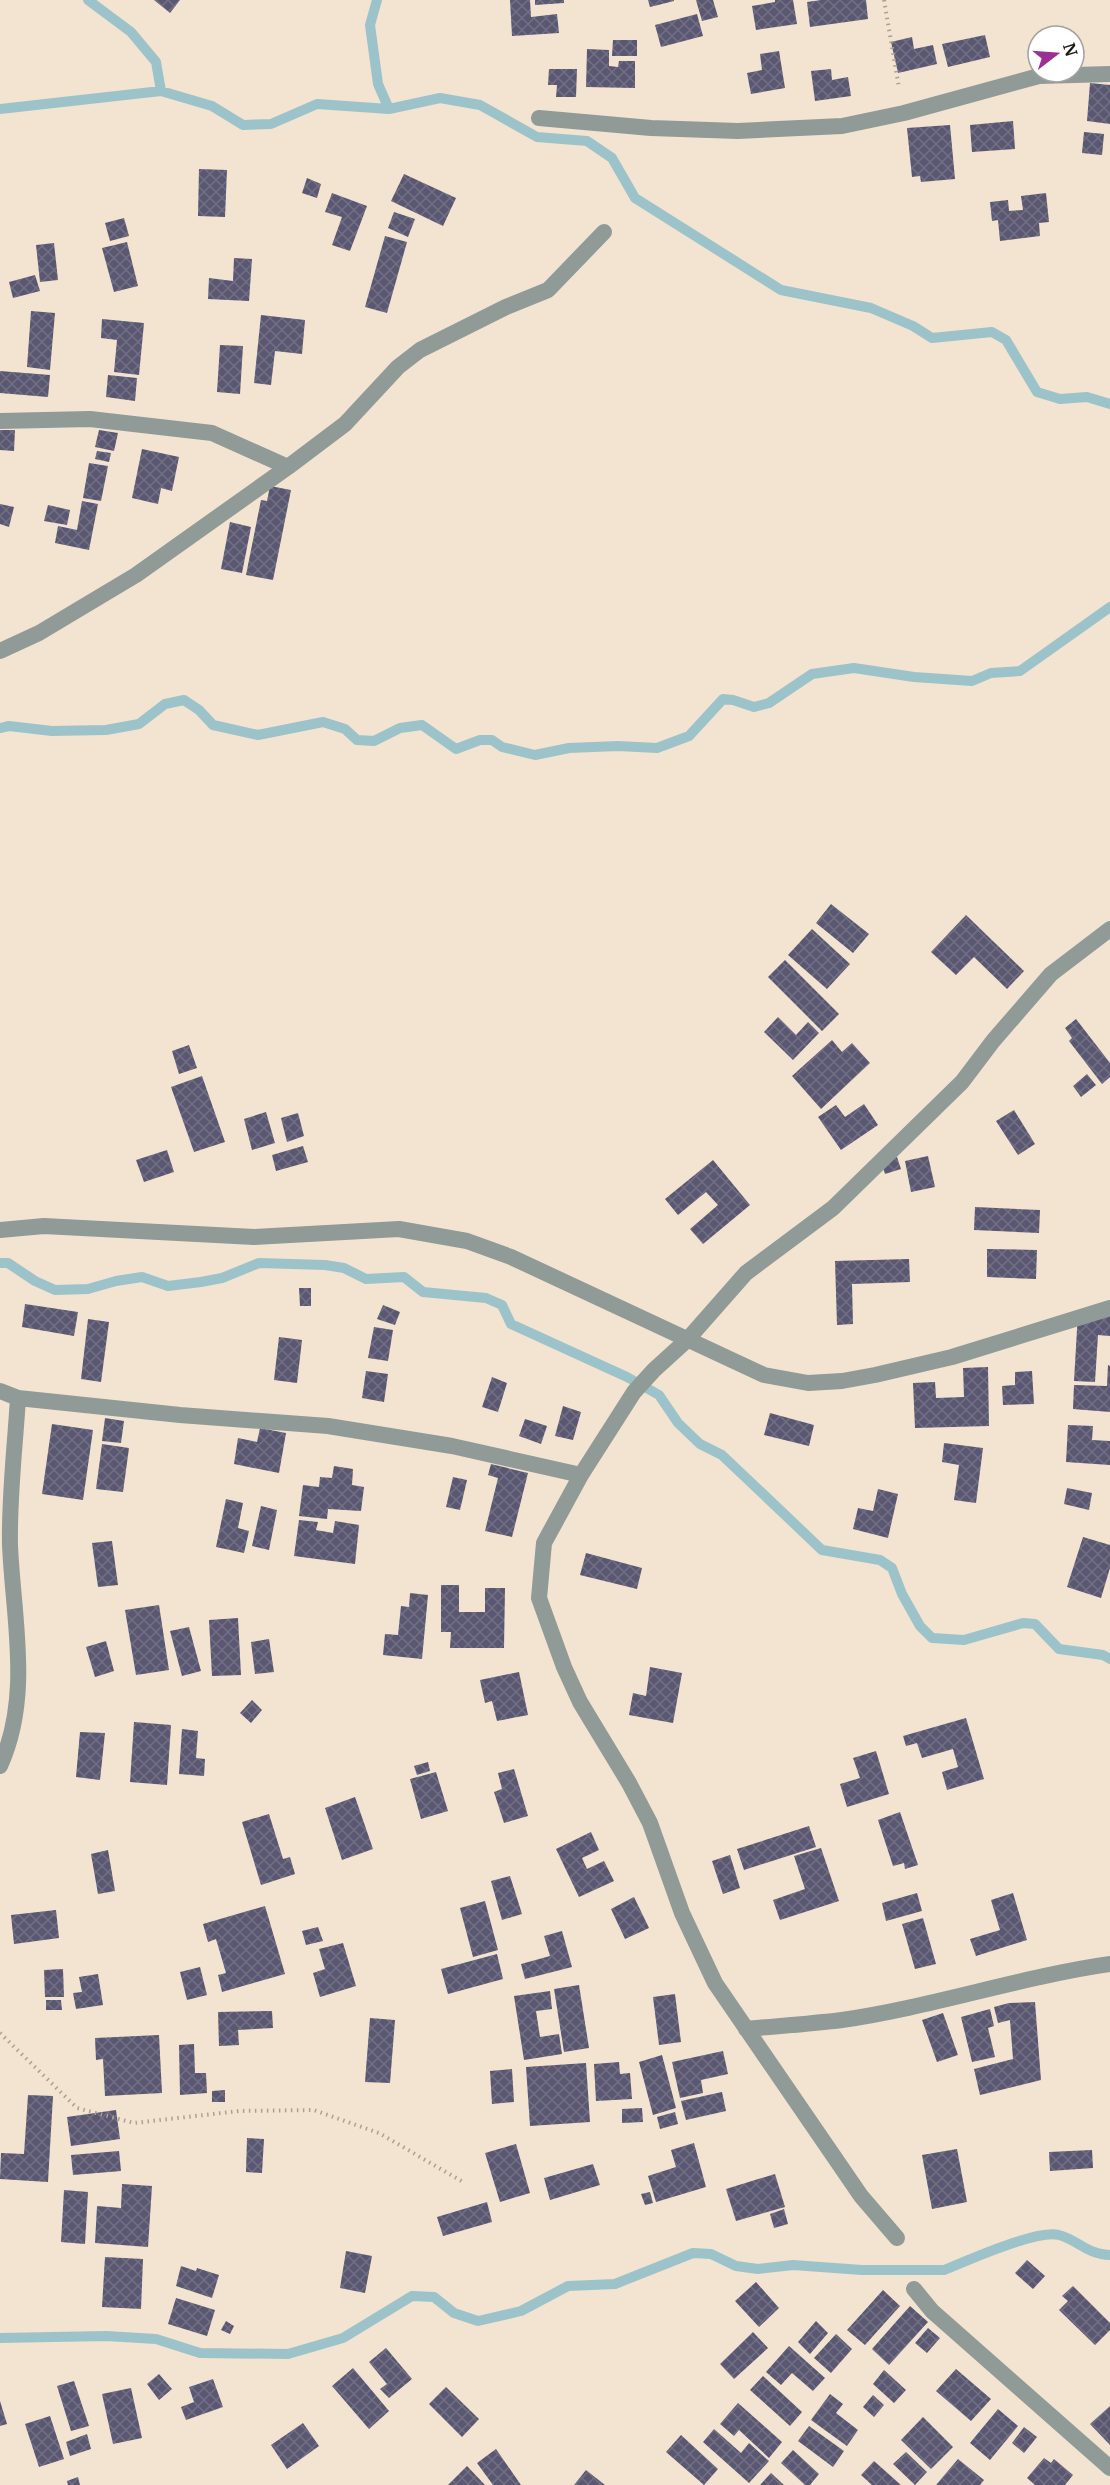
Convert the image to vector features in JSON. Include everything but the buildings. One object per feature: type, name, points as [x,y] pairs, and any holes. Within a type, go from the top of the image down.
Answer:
[{"type":"street","points":[[539,118],[651,128],[738,131],[842,126],[904,113],[1039,76],[1110,74]]},
{"type":"street","points":[[0,651],[39,633],[136,575],[288,467],[345,424],[398,368],[420,350],[506,307],[548,290],[604,232]]},
{"type":"street","points":[[0,421],[90,419],[212,433],[288,467]]},
{"type":"street","points":[[897,2238],[861,2196],[715,1983],[682,1912],[650,1823],[629,1783],[580,1702],[564,1667],[539,1598],[544,1543],[581,1475],[634,1392],[654,1370],[687,1340],[746,1273],[832,1208],[962,1082],[993,1041],[1051,974],[1110,929]]},
{"type":"street","points":[[0,1230],[44,1226],[254,1237],[399,1229],[467,1241],[511,1257],[764,1375],[808,1383],[842,1381],[952,1357],[1110,1308]]},
{"type":"street","points":[[0,1391],[18,1398],[180,1415],[328,1426],[452,1446],[581,1475]]},
{"type":"street","points":[[0,1766],[10,1743],[19,1688],[10,1543],[18,1398]]},
{"type":"street","points":[[746,2029],[843,2020],[1058,1972],[1110,1964]]},
{"type":"street","points":[[914,2289],[932,2311],[1110,2468]]},
{"type":"path","points":[[884,0],[904,113]]},
{"type":"path","points":[[0,2033],[77,2108],[134,2123],[238,2110],[314,2110],[379,2133],[463,2182]]},
{"type":"waterway","points":[[88,0],[131,32],[156,62],[161,91]]},
{"type":"waterway","points":[[377,0],[370,25],[378,84],[389,109]]},
{"type":"waterway","points":[[0,109],[161,91],[212,106],[243,125],[271,124],[317,104],[389,109],[440,98],[480,105],[537,137],[587,141],[612,158],[635,198],[781,290],[871,308],[913,326],[932,338],[992,332],[1006,340],[1037,392],[1060,399],[1087,397],[1110,404]]},
{"type":"waterway","points":[[0,728],[9,726],[52,731],[106,730],[139,724],[165,704],[184,700],[199,710],[213,725],[258,735],[323,722],[345,729],[357,740],[374,741],[400,728],[422,725],[456,749],[480,740],[492,740],[502,747],[535,755],[569,748],[618,746],[657,748],[689,736],[723,699],[754,707],[769,703],[812,674],[854,668],[914,677],[972,681],[991,673],[1020,671],[1110,607]]},
{"type":"waterway","points":[[0,1263],[8,1263],[35,1281],[55,1290],[88,1289],[142,1277],[168,1286],[201,1282],[222,1278],[259,1263],[325,1265],[344,1268],[366,1279],[404,1277],[423,1292],[486,1298],[502,1305],[511,1324],[627,1377],[659,1395],[678,1423],[700,1444],[722,1455],[822,1550],[880,1560],[892,1568],[902,1594],[920,1626],[932,1638],[964,1640],[1023,1623],[1035,1624],[1059,1649],[1103,1655],[1110,1659]]},
{"type":"waterway","points":[[0,2338],[106,2336],[156,2339],[200,2353],[288,2354],[343,2338],[412,2296],[434,2297],[454,2313],[478,2321],[521,2311],[568,2286],[615,2284],[693,2253],[711,2254],[736,2266],[758,2269],[793,2265],[862,2270],[944,2270],[1019,2241],[1049,2234],[1072,2240],[1095,2253],[1110,2255]]}]
